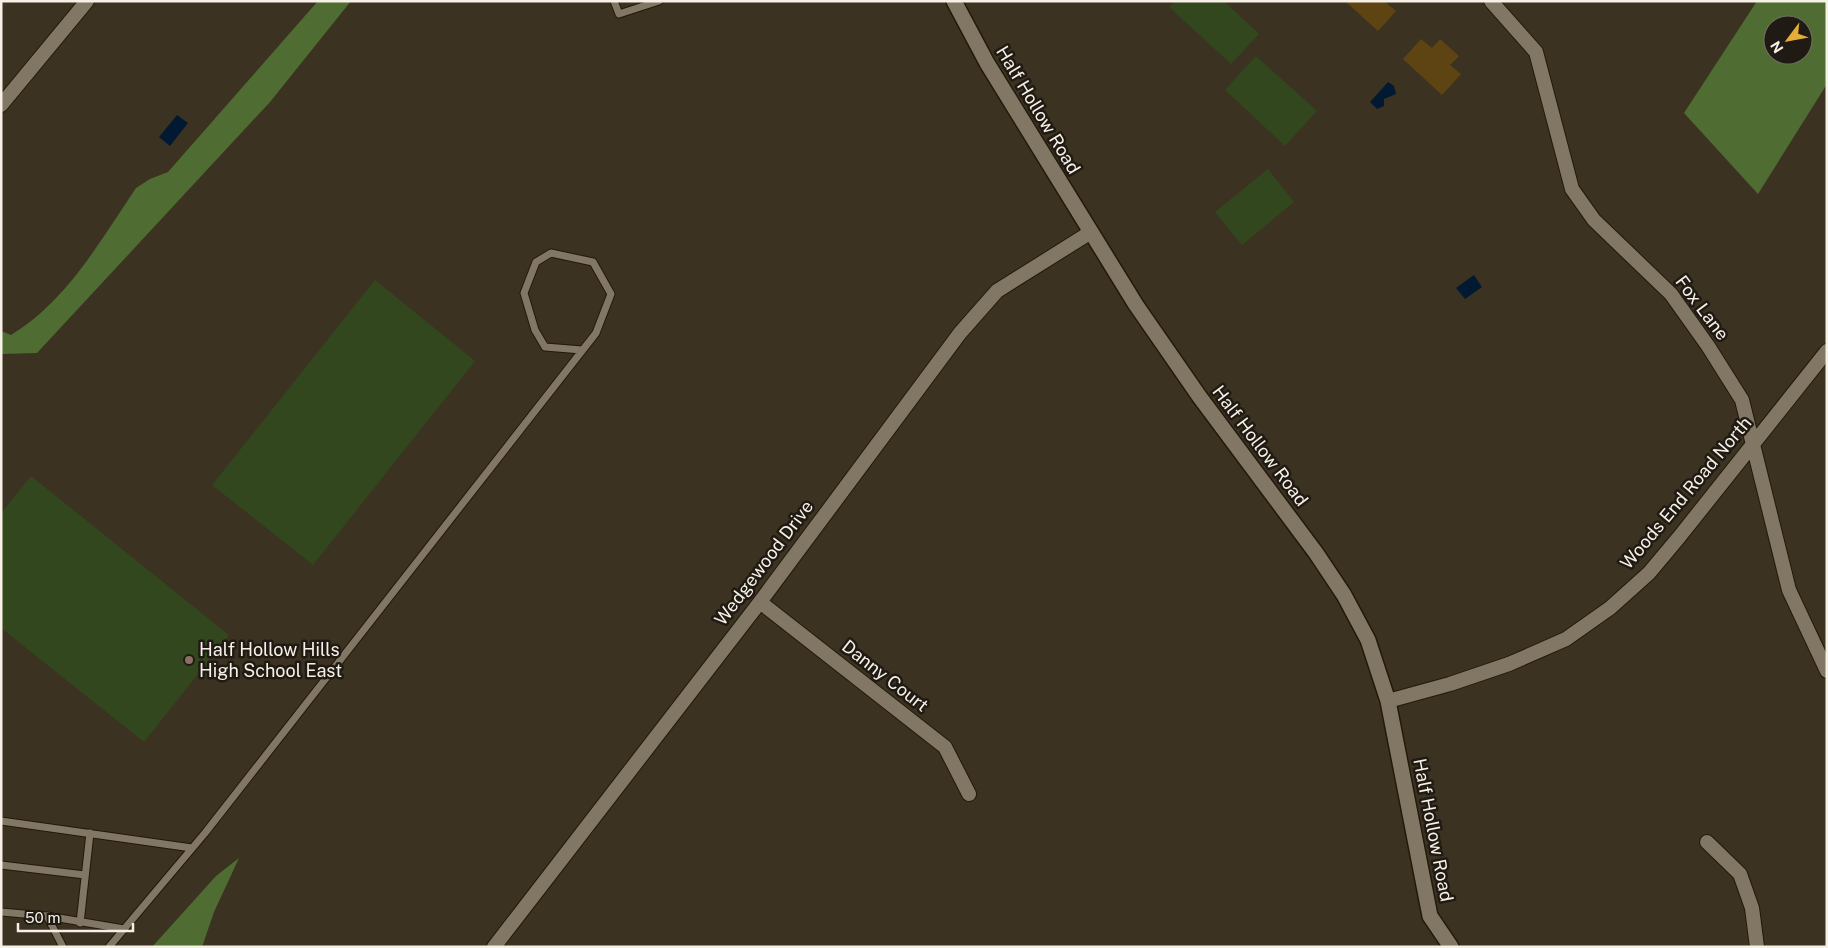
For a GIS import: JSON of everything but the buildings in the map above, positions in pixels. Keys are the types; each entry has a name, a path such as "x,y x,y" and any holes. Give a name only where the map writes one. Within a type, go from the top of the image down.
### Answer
{"street":[{"path":"1,105 87,1"},
{"name":"Half Hollow Road","path":"954,1 987,64 1136,305 1199,396 1316,553 1344,595 1368,640 1388,701 1430,916 1451,947"},
{"name":"Fox Lane","path":"1491,1 1536,52 1572,188 1594,220 1672,294 1742,400 1789,590 1827,671"},
{"name":"Wedgewood Drive","path":"494,947 760,602 960,333 997,291 1091,232"},
{"name":"Woods End Road North","path":"1388,701 1450,684 1509,664 1566,639 1595,618 1649,572 1827,351"},
{"name":"Danny Court","path":"760,602 945,747 969,794"},
{"path":"1707,842 1740,874 1752,908 1757,947"}],"lane":[{"path":"614,1 619,14 659,1"},
{"path":"109,947 192,848 596,333 611,294 593,262 551,253 536,262 524,293 535,330 546,347 582,350"},
{"path":"1,821 192,848"},
{"path":"80,922 90,833"},
{"path":"1,865 85,875"},
{"path":"1,912 47,916 124,929"},
{"path":"47,916 63,947"}],"green space":[{"path":"318,1 351,1 270,102 37,353 1,354 1,331 11,335 31,321 66,288 136,188 150,179 168,172"},
{"path":"1175,1 1224,1 1259,34 1231,64 1169,7"},
{"path":"1757,1 1827,1 1827,84 1758,194 1684,113"},
{"path":"1256,56 1317,111 1285,146 1225,90"},
{"path":"1268,169 1294,202 1242,245 1215,212"},
{"path":"375,280 475,361 313,565 212,485"},
{"path":"31,476 229,635 144,742 1,628 1,513"},
{"path":"239,858 214,912 202,947 152,947 216,876"}],"water":[{"path":"1388,82 1394,86 1396,94 1384,99 1384,106 1377,109 1370,102"},
{"path":"177,115 188,123 170,146 159,137"},
{"path":"1474,275 1482,287 1465,299 1456,288"}],"place":[{"name":"Half Hollow Hills High School East","path":"189,660"}]}
